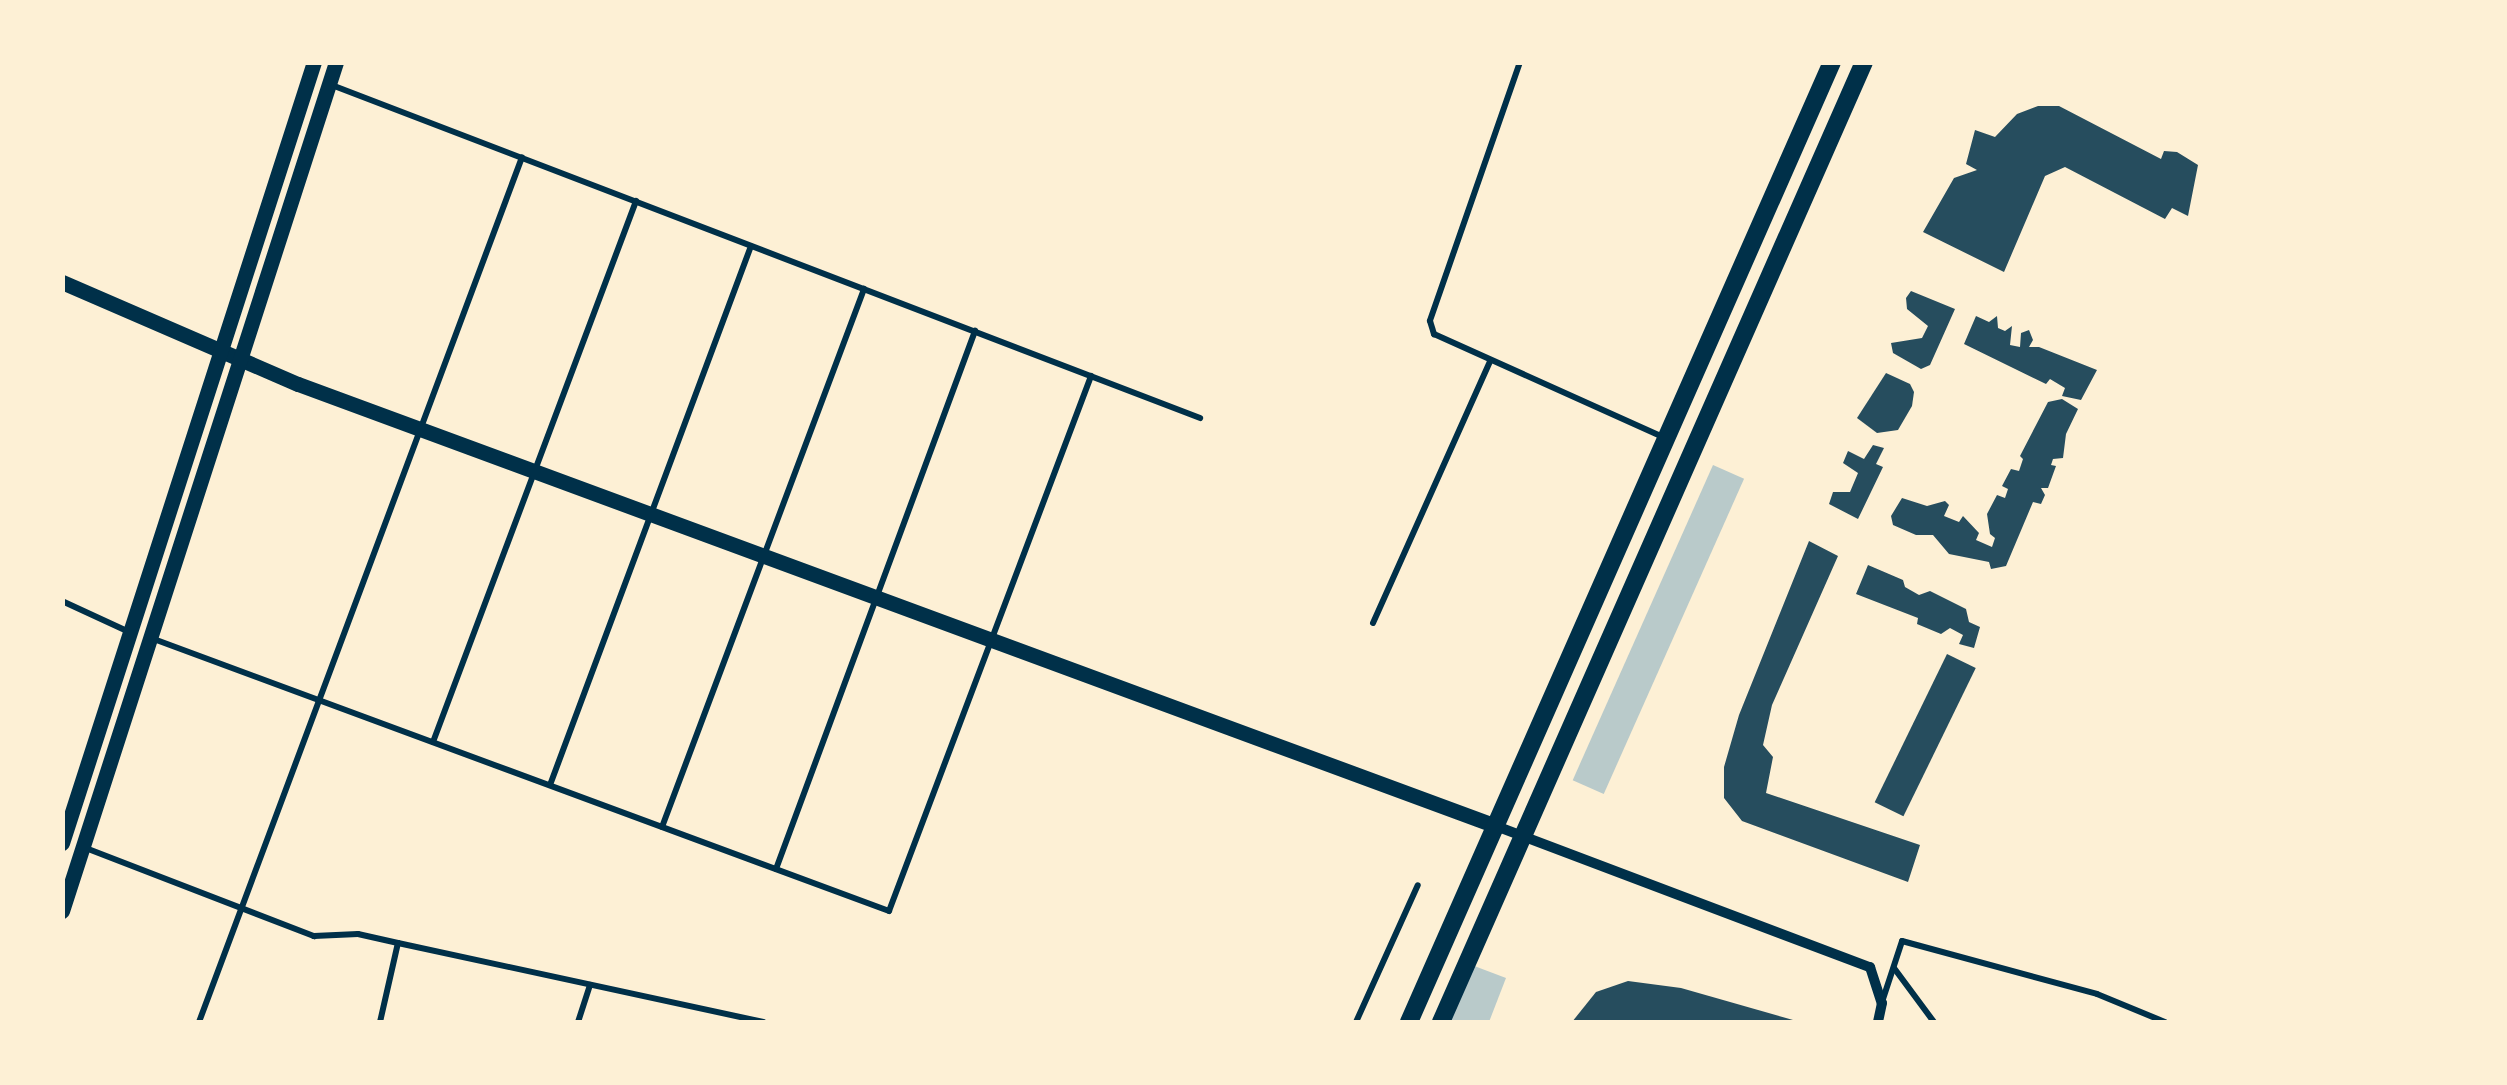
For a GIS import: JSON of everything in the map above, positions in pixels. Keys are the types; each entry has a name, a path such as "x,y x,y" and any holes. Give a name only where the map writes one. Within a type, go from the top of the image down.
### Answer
{"main road":[{"path":"1409,1022 1832,62"},
{"path":"1441,1022 1864,62"}],"street":[{"path":"62,843 314,62"},
{"path":"62,911 336,62"},
{"path":"63,282 240,359 420,430 1870,966 1882,1003 1878,1022"}],"lane":[{"path":"1520,62 1430,321 1442,340 1666,439"},
{"path":"329,84 1200,418"},
{"path":"199,1022 522,158"},
{"path":"433,742 636,201"},
{"path":"550,786 751,246"},
{"path":"662,827 864,289"},
{"path":"776,869 975,332"},
{"path":"1373,623 1490,361"},
{"path":"150,638 889,911 1091,376"},
{"path":"62,601 130,632"},
{"path":"83,847 314,936 358,934 764,1022"},
{"path":"1356,1022 1418,885"},
{"path":"1882,1003 1902,941 2097,994 2166,1022"},
{"path":"380,1022 398,944"},
{"path":"1894,966 1934,1022"},
{"path":"578,1022 590,985"}],"shaded area":[{"path":"1713,465 1744,479 1604,794 1573,780"},
{"path":"1469,964 1506,978 1489,1022 1447,1022"}],"building":[{"path":"2038,106 2059,106 2161,159 2164,151 2177,152 2198,165 2188,216 2172,208 2165,219 2065,167 2045,176 2004,272 1923,232 1954,178 1977,170 1966,164 1975,130 1995,137 2017,114"},
{"path":"1911,291 1955,309 1930,365 1921,369 1893,353 1891,343 1922,338 1928,326 1907,309 1906,298"},
{"path":"1976,316 1989,322 1997,316 1998,328 2005,331 2012,326 2010,345 2020,347 2021,333 2029,330 2033,340 2029,347 2039,347 2097,370 2081,400 2062,396 2065,388 2050,379 2046,384 1964,344"},
{"path":"1886,373 1910,384 1914,392 1912,406 1898,430 1877,433 1857,418"},
{"path":"2062,399 2078,409 2066,434 2063,458 2053,459 2051,465 2056,466 2048,488 2041,488 2045,495 2041,504 2033,502 2006,566 1991,569 1989,562 1949,554 1933,535 1916,535 1893,525 1891,516 1902,498 1927,506 1945,501 1949,505 1944,516 1959,522 1963,516 1979,533 1976,540 1992,547 1995,538 1990,534 1987,514 1997,495 2005,498 2008,489 2002,486 2011,469 2019,471 2023,459 2020,456 2048,402"},
{"path":"1873,445 1884,448 1876,464 1883,467 1858,519 1829,504 1833,492 1850,492 1858,473 1843,463 1848,451 1864,459"},
{"path":"1809,541 1838,556 1772,705 1763,745 1773,757 1766,793 1920,845 1908,882 1742,821 1724,798 1724,767 1739,715"},
{"path":"1868,565 1903,580 1905,587 1919,595 1930,591 1966,609 1969,622 1980,627 1974,648 1959,644 1963,635 1950,628 1941,634 1917,624 1918,618 1856,594"},
{"path":"1947,654 1976,668 1903,816 1875,802"},
{"path":"1628,981 1681,988 1800,1022 1572,1022 1596,992"}]}
